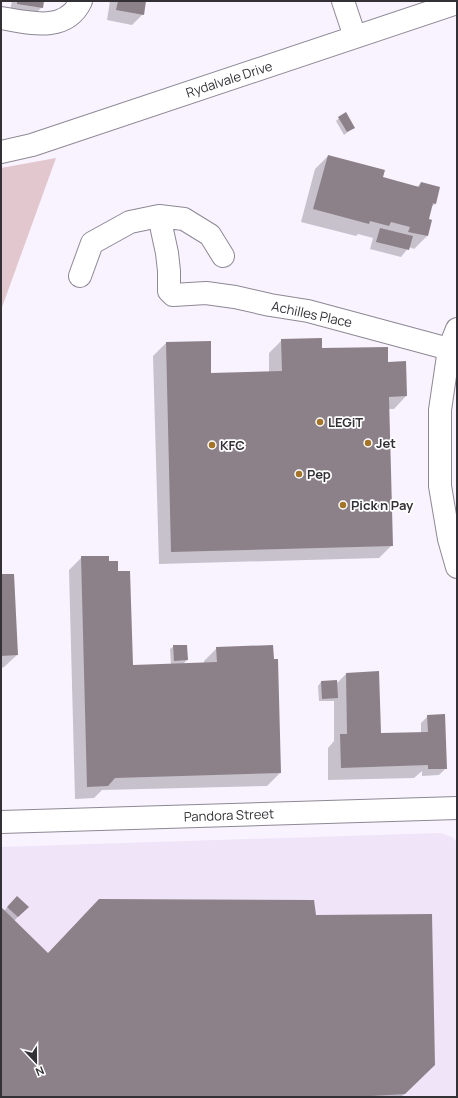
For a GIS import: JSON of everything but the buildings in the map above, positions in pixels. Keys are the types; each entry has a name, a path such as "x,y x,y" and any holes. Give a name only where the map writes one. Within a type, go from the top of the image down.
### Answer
{"street":[{"path":"1,18 48,24 64,21 74,14 81,1"},
{"path":"343,1 356,37"},
{"name":"Rydalvale Drive","path":"1,152 32,145 457,3"},
{"path":"80,276 92,243 130,222 159,216 184,218 210,235 223,256"},
{"name":"Achilles Place","path":"159,216 167,253 169,291 173,295 206,293 308,311 449,349"},
{"path":"457,329 449,349 440,410 440,486 449,539 457,567"},
{"name":"Pandora Street","path":"1,822 457,808"}],"shaded area":[{"path":"56,158 1,310 1,168"},
{"path":"440,833 452,837 457,842 457,1097 1,1097 1,847"}],"place":[{"name":"LEGiT","path":"320,422"},
{"name":"Jet","path":"368,443"},
{"name":"KFC","path":"212,445"},
{"name":"Pep","path":"299,474"},
{"name":"Pick n Pay","path":"343,505"}]}
